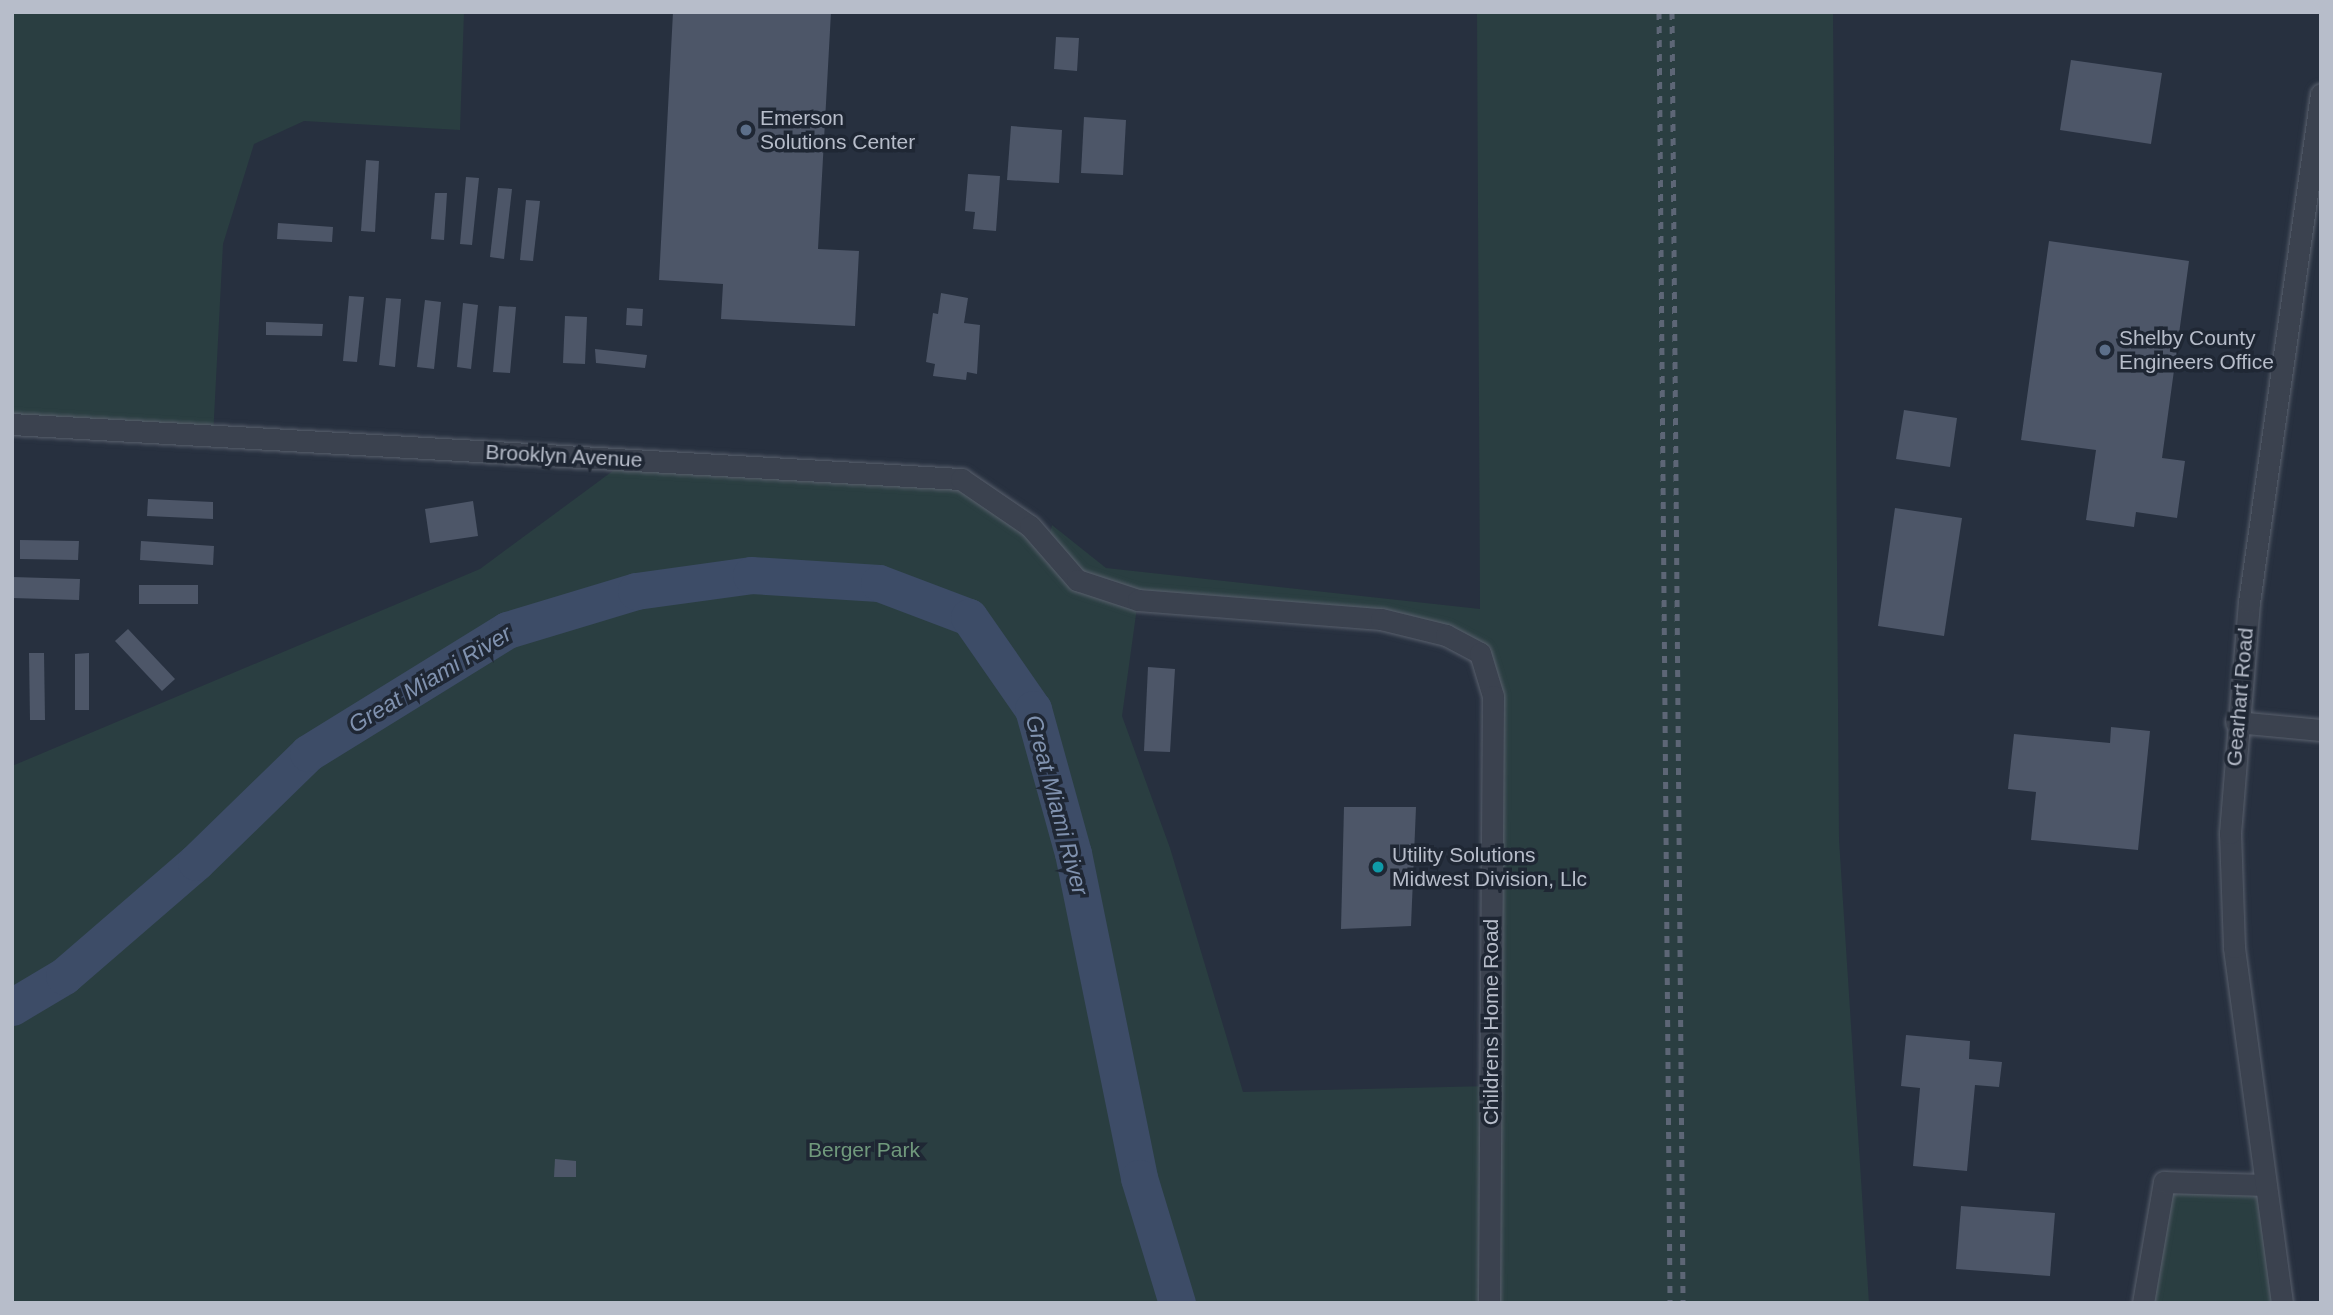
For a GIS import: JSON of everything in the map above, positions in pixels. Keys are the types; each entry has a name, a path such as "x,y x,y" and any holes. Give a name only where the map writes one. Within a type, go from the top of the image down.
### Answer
{"street":[{"name":"Gearhart Road","path":"2282,1303 2234,947 2230,832 2236,722 2321,94"},
{"name":"Brooklyn Avenue","path":"12,424 961,479 1030,526 1077,580"},
{"name":"Childrens Home Road","path":"1077,580 1138,600 1381,619 1446,635 1480,653 1493,696 1489,1303"},
{"path":"2236,722 2321,730"},
{"path":"2143,1303 2164,1182 2264,1185"}],"green space":[{"path":"12,12 464,12 460,130 304,121 254,144 223,244 213,437 12,424"},
{"name":"Berger Park","path":"1477,12 1833,12 1839,840 1869,1303 12,1303 12,766 480,569 629,459 961,479 1047,546 1052,525 1106,568 1480,609","holes":["1138,600 1446,635 1480,653 1493,696 1490,1086 1243,1092 1170,848 1122,716"]},
{"path":"2264,1185 2282,1303 2152,1303 2166,1205 2175,1186"}],"building":[{"name":"Emerson Solutions Center","path":"673,12 831,12 818,249 859,251 855,326 721,319 723,284 659,280"},
{"path":"1056,37 1079,38 1077,71 1054,69"},
{"path":"2071,60 2162,73 2151,144 2060,130"},
{"path":"1084,117 1126,120 1123,175 1081,173"},
{"path":"1011,126 1062,130 1059,183 1007,180"},
{"path":"366,160 379,161 375,232 361,231"},
{"path":"968,174 1000,176 996,231 973,229 975,212 965,211"},
{"path":"466,177 479,178 472,245 460,244"},
{"path":"498,188 512,189 504,259 490,257"},
{"path":"435,193 447,193 444,240 431,239"},
{"path":"526,200 540,201 533,261 520,260"},
{"path":"278,223 333,227 332,242 277,239"},
{"name":"Shelby County Engineers Office","path":"2049,241 2189,261 2162,458 2185,461 2177,518 2136,512 2134,527 2086,520 2096,450 2021,440"},
{"path":"941,293 968,298 964,323 980,325 977,374 967,372 966,380 933,376 935,364 926,362 933,313 938,314"},
{"path":"349,296 364,297 357,362 343,361"},
{"path":"386,298 401,299 395,367 379,365"},
{"path":"425,300 441,302 434,369 417,367"},
{"path":"463,303 478,305 471,369 457,367"},
{"path":"499,306 516,307 510,373 493,372"},
{"path":"627,308 643,309 642,326 626,325"},
{"path":"565,316 587,317 585,364 563,363"},
{"path":"266,322 323,324 322,336 266,335"},
{"path":"595,349 647,355 645,368 596,363"},
{"path":"1904,410 1957,418 1950,467 1896,459"},
{"path":"148,499 213,502 213,519 147,516"},
{"path":"473,501 478,536 430,543 425,509"},
{"path":"1895,508 1962,518 1944,636 1878,626"},
{"path":"20,540 79,541 78,560 20,559"},
{"path":"141,541 214,546 213,565 140,560"},
{"path":"12,577 80,579 79,600 12,598"},
{"path":"139,585 198,585 198,604 139,604"},
{"path":"128,629 175,679 162,691 115,641"},
{"path":"29,653 44,653 45,720 30,720"},
{"path":"89,653 89,710 75,710 75,654"},
{"path":"1148,667 1175,669 1170,752 1144,751"},
{"path":"2111,727 2150,731 2138,850 2031,840 2036,792 2008,789 2014,734 2110,743"},
{"name":"Utility Solutions Midwest Division, Llc","path":"1344,807 1416,807 1411,926 1341,929"},
{"path":"1906,1035 1970,1041 1969,1059 2002,1062 1999,1087 1975,1085 1967,1171 1913,1166 1920,1088 1901,1086"},
{"path":"555,1159 576,1161 576,1177 554,1177"},
{"path":"1961,1206 2055,1213 2050,1276 1956,1269"}],"waterway":[{"name":"Great Miami River","path":"12,1007 64,976 196,862 308,753 507,630 636,591 751,575 879,583 969,617 1033,709 1073,853 1139,1178 1177,1303"}],"railway":[{"path":"1659,12 1670,1303"},
{"path":"1672,12 1683,1303"}],"place":[{"name":"Emerson Solutions Center","path":"746,130"},
{"name":"Shelby County Engineers Office","path":"2105,350"},
{"name":"Utility Solutions Midwest Division, Llc","path":"1378,867"}]}
